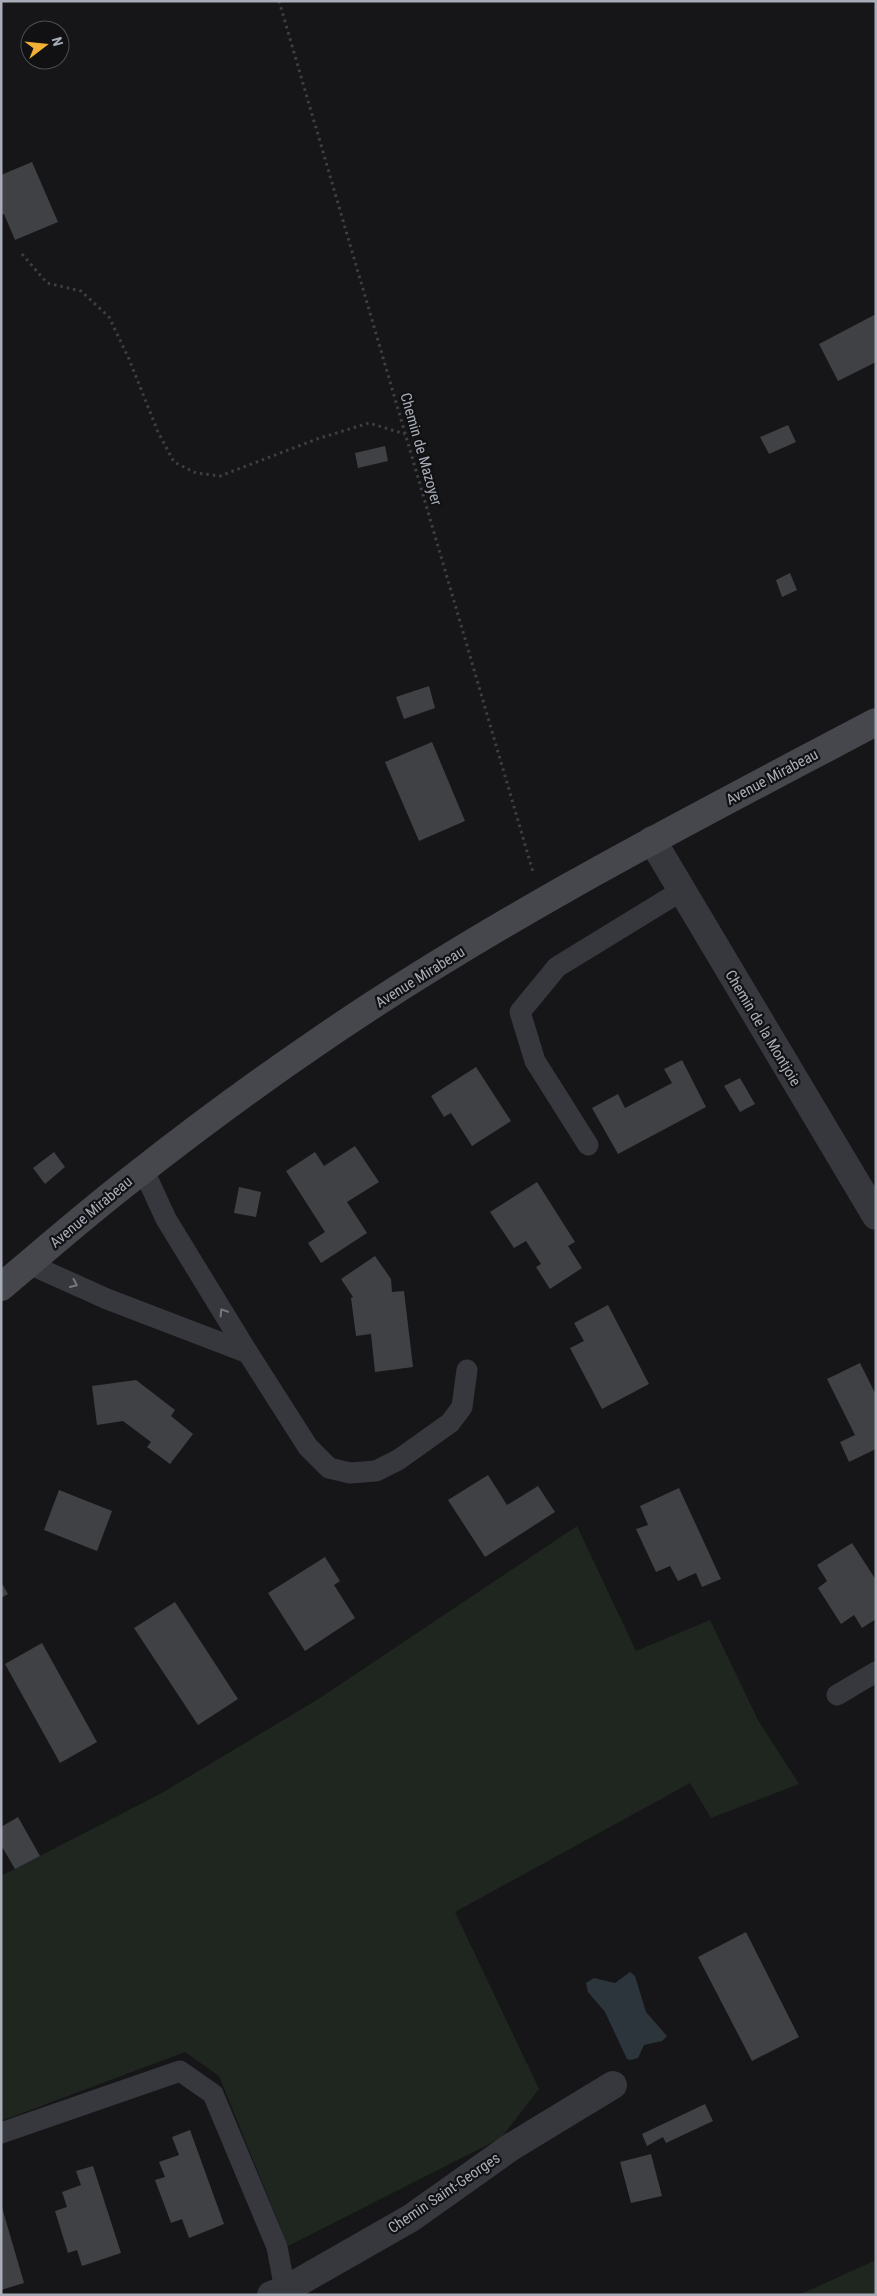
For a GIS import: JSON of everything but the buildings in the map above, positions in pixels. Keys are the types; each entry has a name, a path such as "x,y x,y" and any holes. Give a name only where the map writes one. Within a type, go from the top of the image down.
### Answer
{"main road":[{"name":"Avenue Mirabeau","path":"1,1287 144,1169 219,1112 383,999 652,840 876,722"}],"street":[{"name":"Chemin de la Montjoie","path":"652,840 876,1216"},
{"name":"Chemin Saint-Georges","path":"278,2293 411,2218 511,2147 613,2085"}],"lane":[{"path":"588,1144 535,1061 520,1012 557,967 681,891"},
{"path":"144,1169 166,1219 248,1354 308,1447 329,1468 350,1472 376,1471 398,1460 450,1423 462,1407 467,1370"},
{"path":"29,1264 107,1299 248,1354"},
{"path":"837,1695 876,1672"},
{"path":"1,2133 180,2071 213,2094 278,2246 278,2293"}],"path":[{"name":"Chemin de Mazoyer","path":"278,1 541,904"},
{"path":"22,254 47,283 82,291 109,317 129,359 158,432 174,462 196,472 220,476 317,439 370,423 405,434"}],"shaded area":[{"path":"577,1526 636,1651 710,1620 758,1720 799,1784 711,1818 690,1783 455,1912 539,2089 501,2138 288,2246 219,2076 185,2052 1,2121 1,1876 160,1794 320,1698"},
{"path":"630,1972 635,1976 646,2012 667,2036 662,2041 644,2045 638,2058 631,2060 627,2059 605,2012 588,1992 586,1983 594,1978 615,1983"},
{"path":"876,2260 876,2295 799,2295"}]}
